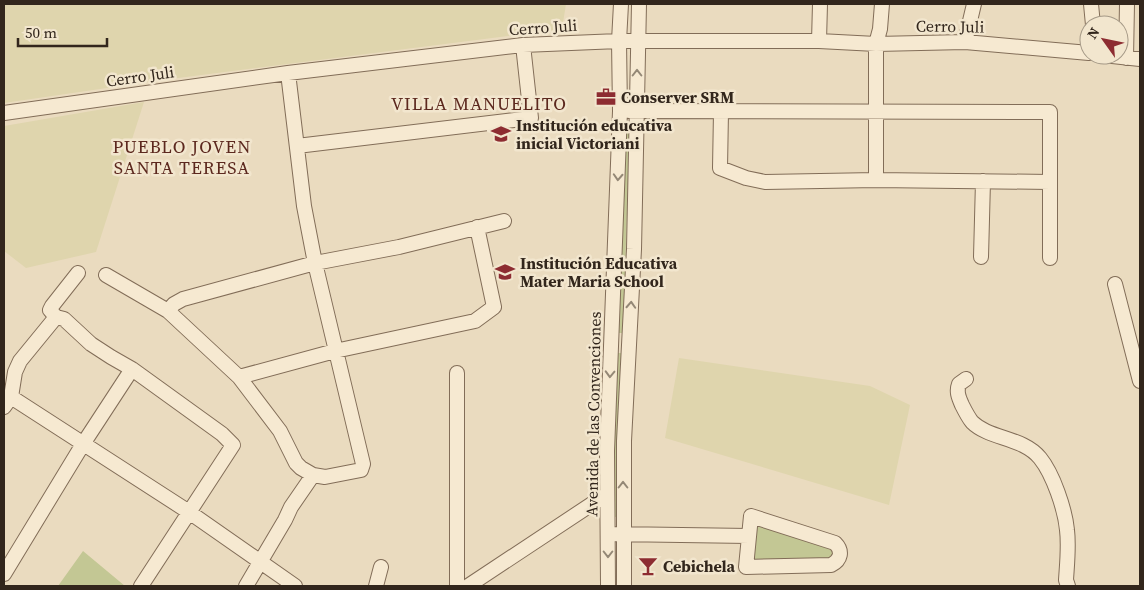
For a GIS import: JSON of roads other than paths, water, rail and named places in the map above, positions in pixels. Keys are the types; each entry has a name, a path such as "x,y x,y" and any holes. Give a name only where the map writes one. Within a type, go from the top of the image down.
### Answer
{"street":[{"name":"Avenida de las Convenciones","path":"608,586 606,494 620,111 619,41 621,4"},
{"name":"Avenida de las Convenciones","path":"624,586 624,441 634,249 639,4"},
{"path":"819,40 820,4"},
{"path":"876,180 876,44 880,29 882,4"},
{"path":"965,42 974,4"},
{"name":"Cerro Juli","path":"4,113 288,73 523,45 619,41 819,40 876,44 965,42 1079,52"},
{"path":"298,146 531,118 523,45"},
{"path":"106,275 168,311 239,377 280,431 296,464 313,476 325,478 361,470 363,464 335,351 304,206 288,73"},
{"path":"620,111 1050,112 1050,258"},
{"path":"721,112 720,168 746,178 764,182 876,180 1050,182"},
{"path":"981,256 983,181"},
{"path":"168,311 174,304 183,299 315,263 398,247 504,221"},
{"path":"239,377 335,351 475,321 494,307 477,227"},
{"path":"78,273 52,306 50,310 56,317 61,317 91,344 110,358 132,369 222,434 233,445 141,586"},
{"path":"1115,284 1140,381"},
{"path":"56,317 20,361 7,402 83,444 189,512 260,563 296,586"},
{"path":"612,342 629,342"},
{"path":"4,574 83,444 132,369"},
{"path":"457,374 457,586"},
{"path":"966,379 958,384 958,396 973,423 1030,450 1039,457 1054,484 1065,517 1067,531 1066,580 1068,586"},
{"path":"246,586 291,507 313,476"},
{"path":"468,586 606,494"},
{"path":"751,516 835,543 841,553 836,563 831,565 746,567 749,536 751,516"},
{"path":"608,534 749,536"},
{"path":"376,586 381,567"}],"place":[{"name":"Conserver SRM","path":"606,97"},
{"name":"Institución educativa inicial Victoriani","path":"501,134"},
{"name":"Institución Educativa Mater Maria School","path":"505,272"},
{"name":"Cebichela","path":"648,566"}],"district":[{"name":"VILLA MANUELITO","path":"479,103"},
{"name":"PUEBLO JOVEN SANTA TERESA","path":"182,156"}]}
